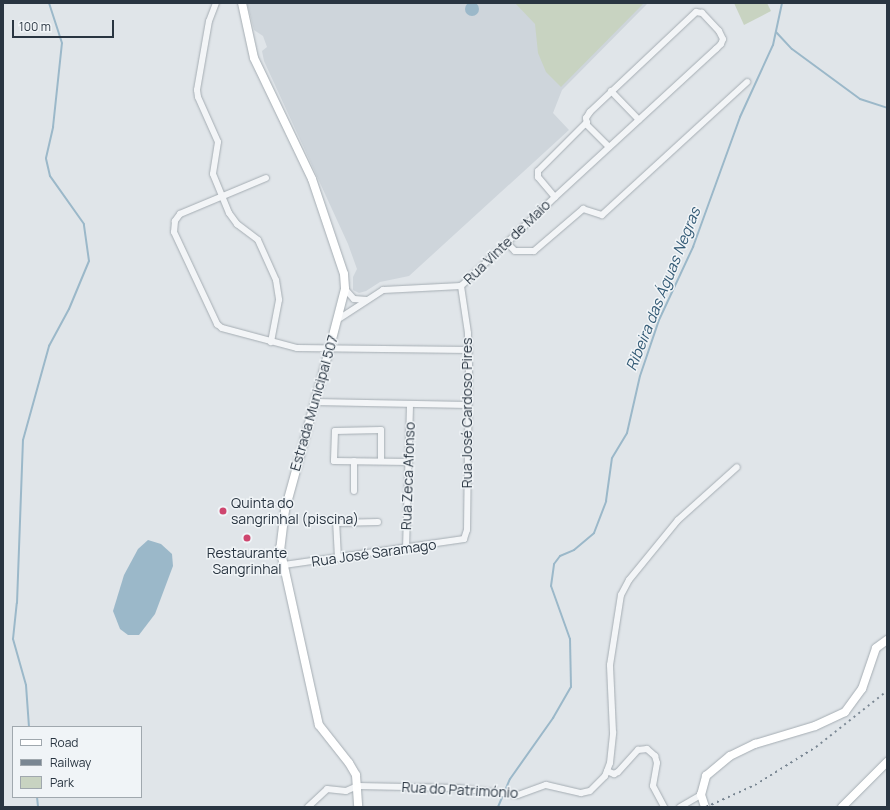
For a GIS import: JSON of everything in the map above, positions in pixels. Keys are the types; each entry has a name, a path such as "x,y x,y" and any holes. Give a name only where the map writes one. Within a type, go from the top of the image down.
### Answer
{"street":[{"path":"216,3 209,21 197,90 218,142 213,174 222,197 233,220 258,240 276,280 279,300 271,342"},
{"name":"Estrada Municipal 507","path":"242,3 254,58 312,179 338,251 344,274 344,289 330,349 285,510 280,548 319,726 349,762 356,775 358,807"},
{"name":"Rua Vinte de Maio","path":"337,320 383,290 461,286 721,44 723,39 719,31 702,13 696,12 611,91"},
{"path":"507,243 515,250 534,251 583,210 602,215 746,82"},
{"path":"555,197 538,177 538,171 587,122 590,112 611,91 639,120"},
{"path":"587,122 609,148"},
{"path":"266,178 180,214 175,221 174,232 217,324 222,328 297,348 469,350"},
{"name":"Rua José Cardoso Pires","path":"461,286 469,350 467,530 464,539"},
{"path":"344,289 354,299 367,300"},
{"path":"315,402 468,405"},
{"name":"Rua Zeca Afonso","path":"406,549 410,404"},
{"path":"381,461 381,430 335,431 334,461 409,462"},
{"path":"354,461 354,491"},
{"name":"Rua do Património","path":"308,807 327,789 346,791 357,786 458,788 518,795 546,785 581,793 594,788 607,771 613,732 610,665 621,595 629,580 678,520 737,467"},
{"path":"338,558 336,523 378,522"},
{"name":"Rua José Saramago","path":"284,565 406,549 464,539"},
{"path":"705,807 701,796 706,776 730,756 755,744 815,726 845,712 862,689 876,648 887,640"},
{"path":"607,771 614,774 618,772 638,750 647,749 655,756 657,763 653,786 664,807"},
{"path":"842,807 887,762"},
{"path":"680,807 701,796"}],"shaded area":[{"path":"247,3 648,3 562,90 553,113 569,130 409,276 380,282 366,291 359,293 353,290 353,277 357,269 348,244 264,61 262,51 267,47 263,36 254,30"}],"green space":[{"path":"515,3 644,3 561,87 546,72 538,53 535,24"},
{"path":"734,3 767,3 771,11 744,25"}],"water":[{"path":"469,2 475,2 479,6 479,12 475,16 469,16 465,12 465,6"},
{"path":"148,540 161,544 172,554 173,566 155,614 139,635 128,635 120,629 113,611 124,575 138,549"}],"waterway":[{"path":"29,726 26,685 13,639 17,603 23,440 49,346 69,309 89,261 84,224 50,176 46,158 53,127 62,43 49,3"},
{"name":"Ribeira das Águas Negras","path":"498,807 510,779 553,718 571,687 570,639 551,586 554,564 560,556 574,550 594,533 606,501 612,458 627,433 640,376 659,320 693,247 740,117 773,45 782,3"},
{"path":"776,32 792,49 860,99 887,108"},
{"path":"37,798 38,807"}],"railway":[{"path":"706,807 755,785 816,747 887,691"}],"place":[{"name":"Quinta do sangrinhal (piscina)","path":"223,511"},
{"name":"Restaurante Sangrinhal","path":"247,538"}]}
